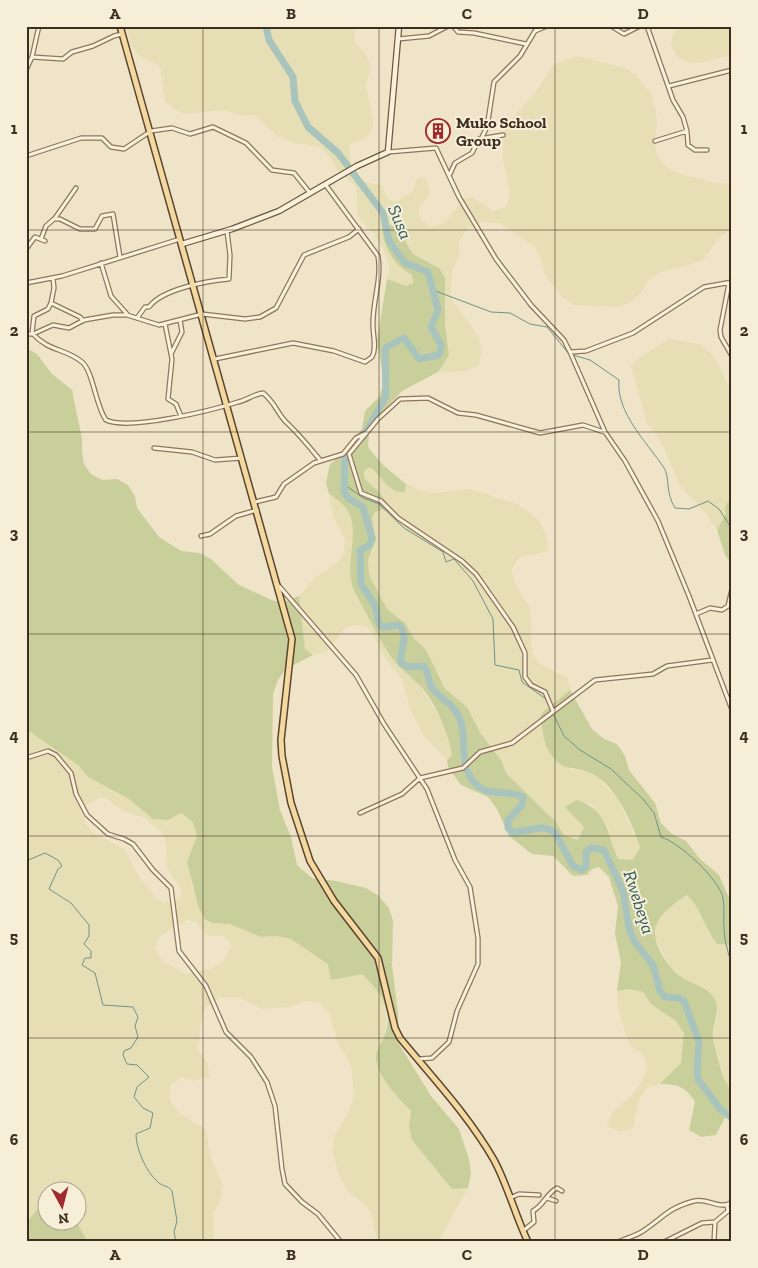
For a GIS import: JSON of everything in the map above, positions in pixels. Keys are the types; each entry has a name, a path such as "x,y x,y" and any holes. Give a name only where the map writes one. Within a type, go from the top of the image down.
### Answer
{"main road":[{"path":"120,26 182,241 292,639 281,740 290,803 310,861 334,901 378,958 395,1028 489,1152 499,1170 528,1242"},
{"path":"182,241 227,230 284,208 324,184 388,152 399,26"}],"street":[{"path":"26,70 32,57 39,26"},
{"path":"398,40 429,36 448,26"},
{"path":"453,26 458,32 474,33 526,44"},
{"path":"450,174 455,163 472,153 477,141 482,137 487,127 494,82 520,56 537,29 547,26"},
{"path":"611,26 624,34 640,26"},
{"path":"647,26 687,131 687,140 690,147 698,150 707,150"},
{"path":"32,57 64,59 72,52 122,34"},
{"path":"669,86 732,70"},
{"path":"26,156 82,138 102,138 111,148 124,149 151,131 172,128 190,134 213,127 246,143 272,170 294,173 310,193"},
{"path":"655,141 687,131"},
{"path":"482,137 502,136"},
{"path":"388,152 434,147 450,174 459,196 496,259 531,305 556,332 571,354 605,432 625,461 658,521 732,710"},
{"path":"215,359 293,343 326,349 369,361 374,353 373,314 381,269 378,256 324,184"},
{"path":"26,249 35,237 43,240 46,226 55,219 76,188"},
{"path":"55,219 80,228 94,229 102,216 113,214 120,257"},
{"path":"26,334 33,334 53,325 69,328 83,321 127,315 156,324 165,324 202,314 245,319 266,314 276,308 290,278 304,255 349,237 359,229"},
{"path":"137,318 145,307 149,307 154,300 169,291 209,281 229,279 230,255 227,230"},
{"path":"26,284 182,241"},
{"path":"101,263 111,296 127,315"},
{"path":"33,334 33,319 48,310 51,303 54,288 53,278"},
{"path":"571,354 586,351 628,335 704,287 730,282 720,330 721,337 732,356"},
{"path":"51,303 80,317 83,321"},
{"path":"171,354 182,332 180,320"},
{"path":"165,324 171,354 172,379 168,399 176,404 181,416"},
{"path":"33,334 50,348 66,353 83,363 106,420 140,422 181,416 227,405 263,393 274,402 286,423 294,427 302,441 321,461"},
{"path":"553,711 545,692 531,685 525,677 525,653 512,627 481,580 462,561 398,518 381,501 361,493 349,454 397,400 428,398 458,413 476,415 540,432 583,425 605,432"},
{"path":"255,502 276,497 284,484 321,461 343,454 356,438 367,433"},
{"path":"154,448 192,452 215,460 242,458"},
{"path":"202,536 210,534 236,516 257,510"},
{"path":"278,586 356,675 427,789 455,860 470,888 480,958 475,976 453,1022 449,1042 432,1058 418,1058"},
{"path":"696,614 710,608 722,610 728,606 732,589"},
{"path":"360,813 402,794 420,778 463,768 480,752 512,743 595,680 653,674 667,666 712,660"},
{"path":"26,758 48,752 56,755 71,773 76,794 87,815 108,834 124,839 132,844 153,870 171,888 179,951 206,986 226,1032 251,1057 270,1089 278,1120 285,1184 290,1191 318,1214 341,1242"},
{"path":"523,1231 534,1222 533,1211 539,1208 549,1193 557,1188 562,1191"},
{"path":"510,1198 519,1194 539,1194"},
{"path":"547,1198 556,1201"},
{"path":"618,1242 643,1231 668,1211 682,1205 698,1200 727,1205 732,1202"},
{"path":"664,1242 702,1223 715,1222 728,1211 727,1205"},
{"path":"714,1242 715,1222"}],"shaded area":[{"path":"126,26 355,26 354,41 366,55 370,67 366,86 373,122 372,129 365,139 349,145 351,165 363,182 382,185 387,197 392,201 398,201 413,191 416,179 422,177 427,181 430,194 419,208 419,214 421,220 431,227 444,223 464,199 472,197 493,211 506,207 510,196 503,159 503,137 507,124 533,96 554,64 577,56 626,68 636,75 652,95 657,119 655,144 657,156 665,166 678,173 716,183 732,184 732,229 719,238 702,261 659,273 648,281 640,294 629,303 616,307 573,305 561,296 544,273 535,247 500,223 482,222 468,227 459,242 459,257 452,270 451,299 478,336 482,350 479,365 465,371 436,373 448,355 445,326 446,292 432,264 413,254 407,241 405,272 412,275 413,283 406,286 387,279 389,267 386,254 374,233 368,229 358,216 356,187 337,169 327,153 318,146 293,143 277,136 255,115 243,116 224,110 186,114 175,110 165,101 160,66 138,55 131,45"},
{"path":"684,26 697,30 714,26 732,26 732,55 699,63 687,62 677,56 671,45 673,33"},
{"path":"669,339 699,344 711,353 719,365 732,395 732,496 726,514 717,530 706,513 680,486 663,446 647,422 631,366 642,356"},
{"path":"370,467 391,489 405,492 406,484 436,493 470,489 514,503 528,511 540,522 546,536 548,551 520,557 512,569 514,583 530,608 532,652 539,664 567,677 570,690 543,712 540,717 544,730 544,742 571,770 585,771 598,778 618,799 640,847 633,860 618,859 612,845 609,829 591,804 577,800 565,807 584,827 578,840 564,835 556,822 506,773 501,760 481,734 467,707 445,689 426,650 413,637 405,623 387,609 369,575 368,561 374,547 374,525 372,518 375,512 382,510 387,503 380,493 364,478 364,471"},
{"path":"329,494 338,499 347,510 353,522 351,575 408,676 420,685 443,723 449,737 452,755 447,760 423,735 410,709 402,679 384,657 371,631 366,626 352,625 345,628 327,652 313,655 305,649 299,596 315,578 337,563 344,552 345,540 334,518"},
{"path":"26,728 78,765 88,777 129,799 141,808 168,820 181,813 193,822 197,836 187,862 193,891 212,923 230,924 261,937 275,936 291,939 328,964 362,974 380,992 385,1006 386,1021 385,1035 377,1048 382,1076 411,1111 409,1126 452,1189 468,1188 446,1227 440,1242 378,1242 370,1210 348,1191 340,1178 332,1150 335,1135 350,1110 354,1096 351,1066 337,1041 329,1013 319,1002 304,1001 291,1007 263,1009 237,997 219,998 205,1007 201,1021 198,1050 207,1063 210,1076 195,1081 182,1077 170,1086 170,1101 179,1113 206,1130 211,1159 223,1185 221,1200 213,1213 214,1242 88,1242 81,1230 88,1230 88,1180 38,1180 38,1208 26,1223","holes":["99,798 106,798 123,811 145,818 161,831 167,844 166,867 179,886 181,894 178,900 164,903 157,899 139,876 124,849 92,832 86,825 81,811 86,805","187,920 194,921 209,936 223,936 229,941 231,948 223,961 211,969 186,974 162,961 155,947 161,935"]},
{"path":"688,895 698,905 708,933 716,944 732,945 732,1093 723,1076 713,1036 718,1011 706,988 691,984 669,965 655,938 656,923 675,902"},
{"path":"630,989 643,992 651,1004 676,1021 684,1033 681,1063 660,1084 647,1088 639,1099 633,1128 620,1132 607,1126 612,1113 634,1093 642,1081 647,1068 643,1054 631,1046 625,1033 618,1006 617,991"}],"green space":[{"path":"383,223 397,227 413,254 439,268 445,278 445,326 449,355 436,373 402,391 388,406 369,434 368,447 382,464 406,484 405,492 399,492 389,487 370,467 364,471 364,478 380,493 387,503 382,510 375,512 372,518 376,540 368,560 369,575 387,609 405,623 413,637 426,650 445,689 467,707 481,734 501,760 506,773 556,822 564,835 578,840 584,827 565,807 577,800 587,804 601,816 618,859 633,860 640,847 627,814 605,783 585,771 566,767 558,763 547,749 540,717 543,712 570,690 592,729 604,739 617,744 625,756 629,770 655,803 661,823 672,834 686,841 700,859 719,875 732,905 732,945 717,944 696,906 687,895 662,915 655,930 657,945 675,972 684,979 707,990 716,1003 717,1013 713,1029 713,1039 732,1100 716,1135 701,1137 689,1130 695,1102 681,1087 660,1084 681,1063 684,1033 676,1021 651,1004 643,992 630,989 617,991 621,962 615,934 618,906 609,877 599,867 592,869 587,875 573,876 553,856 532,854 509,836 497,809 488,797 461,785 448,767 447,760 452,755 444,727 435,707 424,690 389,654 356,594 351,581 350,567 353,528 350,516 343,504 329,494 326,483 330,464 338,458 362,429 365,411 379,397 384,382 377,341 387,279 406,286 413,283 412,275 399,266 386,246"},
{"path":"26,348 37,354 52,374 72,390 82,439 84,464 91,474 102,480 117,479 128,485 135,496 137,508 159,537 181,551 200,553 211,559 239,585 274,601 286,601 299,596 305,649 313,655 286,669 278,680 273,694 272,767 280,810 291,837 297,865 312,878 366,888 379,896 389,908 393,921 392,965 398,1013 399,1044 431,1096 459,1129 469,1159 471,1174 468,1188 452,1189 412,1140 409,1126 411,1111 387,1083 377,1064 376,1056 385,1035 388,1017 379,993 368,980 362,974 331,980 328,964 291,939 275,936 261,937 230,924 212,923 205,919 198,906 187,862 197,836 193,822 181,813 168,820 153,819 129,799 88,777 78,765 26,729"},
{"path":"732,496 732,563 726,557 717,530 726,514 725,507"},
{"path":"38,1208 38,1230 81,1230 88,1242 26,1242 26,1223"}],"waterway":[{"name":"Rwebeya","path":"266,26 269,40 293,77 295,101 308,127 338,153 383,213 389,241 405,263 428,272 438,310 431,327 441,345 439,355 419,359 404,338 385,348 386,396 363,437 352,444 345,454 344,491 348,498 363,507 372,538 369,546 360,550 361,584 375,605 379,624 382,627 399,625 402,630 404,639 401,663 408,667 424,666 433,689 458,715 463,730 464,757 472,781 489,792 512,793 523,797 522,805 508,820 508,828 512,832 539,828 550,830 555,833 573,866 582,870 586,867 586,852 591,848 604,850 623,891 629,928 634,941 653,965 660,991 665,997 679,998 684,1001 699,1042 698,1079 720,1109 732,1118"},
{"path":"433,290 491,312 510,313 530,324 547,327 569,354"},
{"path":"573,355 590,360 619,380 622,404 634,427 664,468 670,496 675,508 689,509 708,501 719,509 732,529"},
{"path":"345,485 363,498 379,504 404,528 443,552 446,562 454,559 473,581 493,619 495,665 519,670 522,682 546,699 564,736 580,750 611,769 643,799 654,813 661,837 678,846 707,872 720,890 723,898 724,936 729,956 732,958"},
{"path":"26,861 45,853 58,860 62,866 58,869 49,889 71,903 89,925 89,936 84,944 91,951 91,958 85,958 82,965 95,973 103,1005 133,1007 138,1017 135,1026 138,1037 131,1048 124,1051 123,1055 127,1064 137,1065 149,1077 137,1087 134,1097 143,1108 153,1113 150,1128 136,1134 136,1140 142,1160 154,1178 172,1191 177,1221 174,1232 176,1242"}],"place":[{"name":"Muko School Group","path":"438,131"}],"water label":[{"name":"Susa","path":"400,222"}]}
